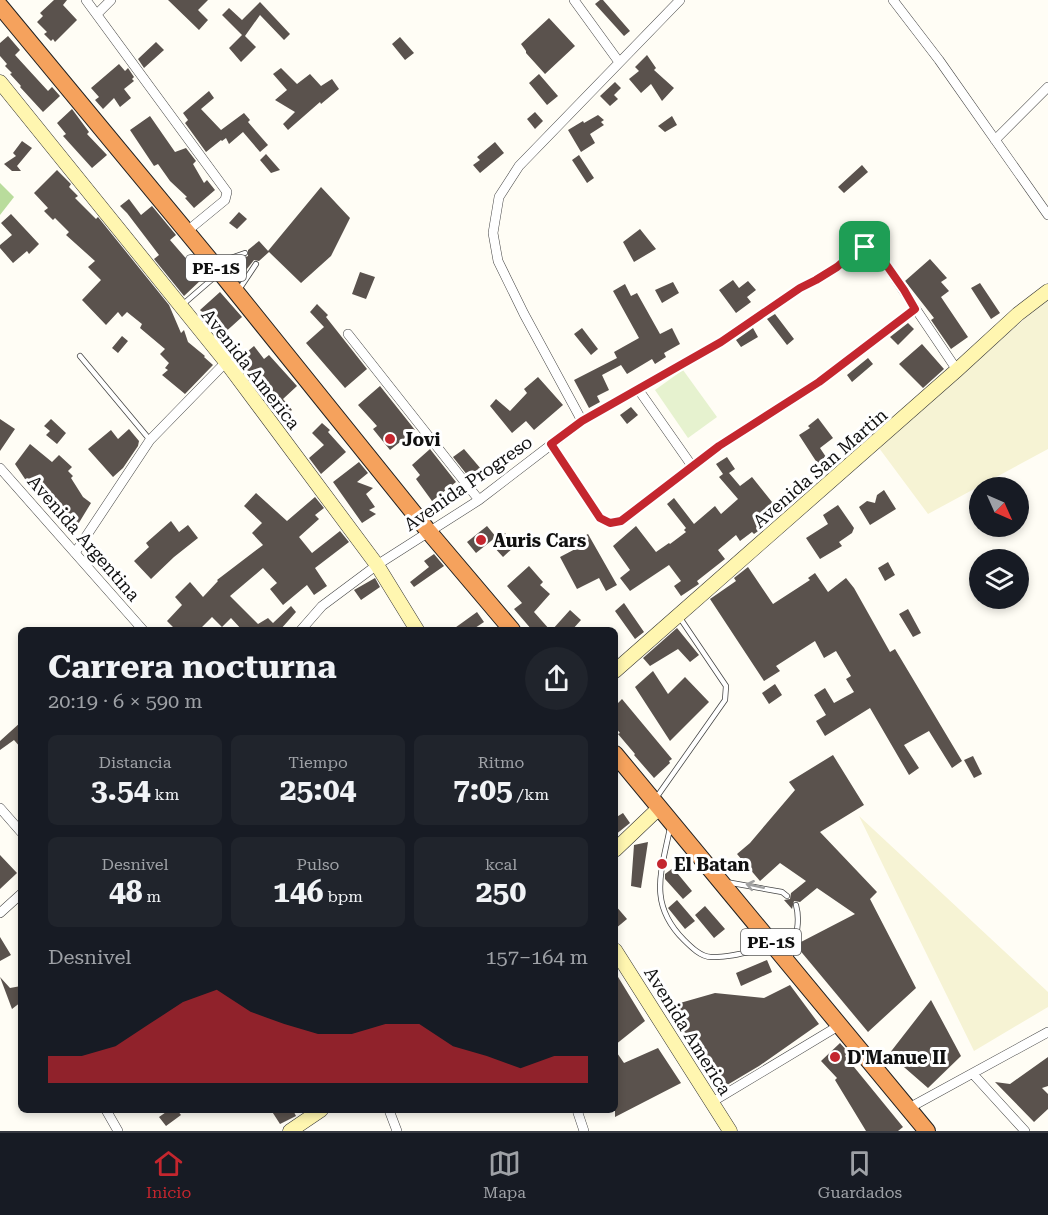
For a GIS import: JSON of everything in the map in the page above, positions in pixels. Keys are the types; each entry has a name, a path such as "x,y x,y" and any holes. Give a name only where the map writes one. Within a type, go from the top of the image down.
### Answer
{"highway":[{"name":"PE-1S","path":"0,6 217,268 429,532 509,627"},
{"name":"PE-1S","path":"618,758 927,1131"}],"street":[{"path":"86,0 225,189 227,195 225,200 186,232"},
{"path":"97,14 111,0"},
{"path":"574,0 619,62"},
{"path":"582,421 498,261 493,233 499,197 519,166 680,0"},
{"path":"894,0 1048,215"},
{"name":"Avenida America","path":"0,82 226,362 377,565 415,627"},
{"path":"995,140 1048,87"},
{"name":"Avenida Progreso","path":"304,627 322,606 377,565 479,500 582,421 721,342 800,288 816,280 858,249 865,247 876,250 915,309"},
{"name":"Avenida San Martin","path":"618,668 1018,314 1048,291"},
{"path":"551,444 600,518 610,523 621,521 719,446 819,382 915,309 957,370"},
{"path":"348,334 479,500"},
{"path":"75,553 150,440 226,362"},
{"path":"638,389 692,466"},
{"name":"Avenida Argentina","path":"0,468 140,627"},
{"path":"618,847 656,804"},
{"path":"0,808 18,829"},
{"path":"0,913 18,897"},
{"name":"Avenida America","path":"618,955 730,1131"},
{"path":"712,1102 840,1025"},
{"path":"909,1108 1048,1032"},
{"path":"973,1074 1025,1131"},
{"path":"108,1113 118,1131"},
{"path":"290,1131 317,1113"},
{"path":"390,1113 397,1131"},
{"path":"578,1113 584,1131"}],"lane":[{"path":"180,307 217,268 245,253"},
{"path":"237,293 255,264"},
{"path":"80,356 150,440"},
{"path":"656,804 725,700 727,693 726,686 679,616"},
{"path":"671,822 659,885 662,908 674,929 694,949 708,957 775,946"},
{"path":"721,882 776,891 788,896"},
{"path":"789,963 797,931 796,905"}],"shaded area":[{"path":"1048,298 1048,449 996,477 969,477 969,492 928,514 879,448"},
{"path":"859,816 1048,992 1048,1007 974,1051"}],"green space":[{"path":"0,183 14,197 0,215"},
{"path":"683,370 717,417 688,438 655,390"}],"building":[{"path":"54,0 67,0 63,5 77,20 55,42 44,34 47,32 37,22 43,16 40,13"},
{"path":"168,0 208,0 198,10 208,20 199,30"},
{"path":"603,0 630,31 624,36 595,4"},
{"path":"260,2 290,34 284,40 260,15 245,36 256,47 241,62 229,48 242,35 222,15 229,8 242,20"},
{"path":"549,18 575,46 545,74 521,44"},
{"path":"8,36 20,50 15,55 48,91 52,87 60,96 43,112 10,74 12,73 0,56 0,43"},
{"path":"400,37 414,53 405,60 392,44"},
{"path":"156,42 164,50 144,68 138,59"},
{"path":"647,55 656,68 654,70 674,88 662,101 651,84 641,93 629,79 639,71 635,67"},
{"path":"119,64 125,71 128,68 134,77 132,79 134,81 124,89 131,98 120,107 114,98 103,109 95,100 99,97 91,88"},
{"path":"281,68 297,84 310,74 321,86 332,79 339,89 288,130 283,124 295,112 275,100 287,90 273,74"},
{"path":"539,74 558,96 547,105 529,83"},
{"path":"615,82 621,88 614,95 618,99 610,106 600,96"},
{"path":"209,91 214,98 201,109 221,130 244,113 250,120 248,122 268,145 260,152 243,132 229,144 226,138 206,152 185,123 188,120 183,113"},
{"path":"72,109 89,132 87,134 107,155 92,168 63,136 66,134 57,123"},
{"path":"535,112 543,121 535,129 527,119"},
{"path":"598,115 604,120 601,122 604,125 590,134 595,143 581,152 568,130"},
{"path":"150,116 175,152 186,148 196,161 193,164 204,183 207,180 215,190 194,208 158,164 154,166 130,130"},
{"path":"672,116 677,125 665,132 658,126"},
{"path":"22,141 32,148 17,166 21,171 12,171 4,164 16,156 13,153"},
{"path":"495,142 504,153 480,173 473,165 480,160 477,157"},
{"path":"266,154 280,170 271,173 260,160"},
{"path":"579,155 594,178 587,183 572,160"},
{"path":"862,165 868,172 844,193 838,187"},
{"path":"57,170 71,184 69,187 78,196 75,198 96,219 98,217 169,305 181,333 184,330 188,342 213,365 185,394 162,375 168,370 165,368 169,363 160,354 165,349 140,328 142,324 127,312 122,317 118,312 106,325 82,300 101,280 88,267 95,261 66,235 69,232 55,218 53,220 44,211 48,208 34,193"},
{"path":"321,187 350,218 331,256 301,283 268,251"},
{"path":"129,199 141,215 152,206 176,235 170,240 203,278 184,296 154,259 159,255 120,206"},
{"path":"239,212 247,219 237,229 229,223"},
{"path":"11,214 39,244 29,254 27,251 13,263 0,248 0,245 12,235 1,223"},
{"path":"640,229 656,249 634,262 623,242"},
{"path":"259,241 269,252 259,261 254,260 246,270 238,260 248,256 248,250"},
{"path":"930,259 947,278 941,282 949,291 941,297 968,337 951,349 931,320 934,318 905,281"},
{"path":"360,272 375,277 366,299 352,294"},
{"path":"733,280 739,288 748,281 756,290 747,297 751,302 736,313 719,290"},
{"path":"673,282 679,293 662,303 655,290"},
{"path":"980,283 1000,313 991,319 971,288"},
{"path":"625,284 631,296 637,293 660,334 672,328 680,344 664,353 666,357 655,364 652,359 627,374 621,365 602,375 609,390 597,396 600,402 589,408 574,380 617,358 614,352 639,338 613,291"},
{"path":"220,292 242,317 222,335 200,310"},
{"path":"317,304 328,315 326,317 367,369 345,388 306,343 324,327 310,312"},
{"path":"775,314 794,339 787,345 767,319"},
{"path":"908,323 914,329 898,345 890,337"},
{"path":"582,328 598,349 591,355 574,334"},
{"path":"753,328 758,337 741,347 736,340"},
{"path":"122,336 128,341 118,353 112,348"},
{"path":"922,344 944,369 923,388 899,364"},
{"path":"254,346 264,359 269,355 297,386 283,399 292,410 281,418 236,361"},
{"path":"868,358 873,364 852,382 847,375"},
{"path":"538,377 563,405 534,430 526,421 512,433 490,406 496,399 510,411 527,393 524,389"},
{"path":"380,386 415,430 390,450 373,429 377,426 358,405"},
{"path":"631,407 638,415 627,424 620,415"},
{"path":"818,418 833,438 820,448 832,466 823,472 799,435 810,428 808,426"},
{"path":"0,419 15,429 0,451"},
{"path":"51,419 66,433 57,444 46,435 50,431 44,426"},
{"path":"322,423 346,452 321,474 309,458 324,445 312,433"},
{"path":"129,429 139,441 138,446 123,468 113,477 88,449 111,430 118,439"},
{"path":"30,444 52,462 59,455 72,467 68,471 73,476 71,478 83,497 91,503 77,526 60,510 53,508 56,503 31,482 29,485 15,464"},
{"path":"430,449 456,482 432,501 416,479 420,475 412,465"},
{"path":"464,449 481,469 468,476 453,457"},
{"path":"727,457 735,469 729,473 740,486 752,477 776,507 763,517 768,524 740,541 736,535 718,550 725,559 697,581 699,584 681,596 674,586 681,581 669,565 630,591 620,578 630,570 613,546 636,526 656,552 686,532 684,530 686,528 667,504 674,498 694,524 715,506 721,514 738,499 719,477 723,474 716,464"},
{"path":"359,462 368,473 357,482 373,488 366,494 375,507 369,510 376,514 362,523 333,482"},
{"path":"884,490 896,509 870,525 859,507 867,501 875,503 877,495"},
{"path":"256,493 287,521 315,497 324,508 315,515 319,519 299,537 312,553 340,531 349,542 315,568 327,586 314,595 307,585 283,605 270,589 277,583 263,568 230,596 258,624 268,618 273,623 291,606 296,612 283,627 239,627 231,618 222,627 212,617 202,627 173,627 167,621 182,605 175,597 190,582 203,597 217,580 263,545 252,533 262,523 244,506"},
{"path":"838,505 854,528 852,533 839,542 842,546 820,559 806,538 828,524 823,515"},
{"path":"171,521 179,532 188,525 198,538 151,579 134,561 149,547 146,543"},
{"name":"Auris Cars","path":"487,526 496,537 476,553 467,542"},
{"path":"505,533 515,546 503,557 493,546"},
{"path":"588,534 617,585 606,591 599,578 577,589 560,557 581,546 577,540"},
{"path":"434,554 444,566 414,587 410,582 429,567 424,561"},
{"path":"888,562 895,575 885,581 878,568"},
{"path":"112,566 121,576 113,583 104,573"},
{"path":"529,566 543,582 540,585 550,594 534,612 547,627 529,627 514,609 522,603 507,586"},
{"path":"748,567 773,604 810,580 808,578 815,573 828,592 846,578 890,652 895,649 962,761 952,768 929,731 904,745 919,768 909,775 870,708 825,736 816,721 826,715 814,695 825,688 834,703 854,692 846,679 851,676 836,651 824,658 815,641 776,666 780,671 764,681 710,599 736,581 734,578"},
{"path":"375,578 380,587 361,600 354,590"},
{"path":"624,603 644,632 635,639 615,611"},
{"path":"908,609 921,633 913,637 899,614"},
{"path":"570,610 581,620 575,627 555,627"},
{"path":"477,612 484,622 476,627 456,627"},
{"path":"677,628 699,655 690,662 678,649 650,666 643,658"},
{"path":"653,671 668,694 685,677 709,702 670,741 635,687"},
{"path":"775,684 782,695 769,704 762,693"},
{"path":"622,699 672,759 654,778 618,734 620,733 618,731 618,703"},
{"path":"18,725 18,745 14,740 0,750 0,741"},
{"path":"833,755 864,805 820,832 877,892 870,899 916,988 868,1032 798,948 799,943 855,914 817,888 800,902 794,901 792,909 784,900 790,899 791,893 806,881 780,863 760,881 737,854 750,843 795,790 789,782"},
{"path":"973,756 982,774 974,778 964,760"},
{"path":"623,813 630,823 618,833 618,816"},
{"path":"648,842 641,888 631,886 634,845"},
{"path":"0,855 17,873 0,889"},
{"path":"673,868 692,891 683,899 665,879 665,874"},
{"path":"677,900 695,921 685,929 668,908"},
{"path":"705,906 725,929 714,938 695,915"},
{"path":"618,908 627,919 618,926"},
{"path":"0,937 11,955 0,961"},
{"path":"767,960 772,972 741,986 736,973"},
{"path":"0,977 10,988 18,987 18,1004 12,1009"},
{"path":"618,977 645,1021 618,1043"},
{"path":"790,985 819,1024 759,1066 722,1088 666,1007 715,993 764,998"},
{"path":"931,1000 961,1056 928,1088 889,1054"},
{"path":"840,1043 848,1052 845,1056 903,1127 898,1131 866,1131 835,1080 837,1078 821,1061"},
{"path":"658,1048 681,1083 615,1117 615,1113 618,1113 618,1054 624,1063"},
{"path":"1048,1057 1048,1086 1042,1088 1048,1094 1048,1109 1034,1122 995,1082 1010,1084"},
{"path":"165,1113 181,1115 166,1126 159,1117"},
{"path":"273,1113 294,1113 296,1116 280,1124"}],"place":[{"name":"Jovi","path":"390,439"},
{"name":"Auris Cars","path":"481,540"},
{"name":"El Batan","path":"662,864"},
{"name":"D'Manue II","path":"835,1057"}],"route":[{"path":"865,247 876,250 915,309 819,382 719,446 621,521 610,523 600,518 551,444 582,421 721,342 800,288 837,267 858,249 865,247"}]}
